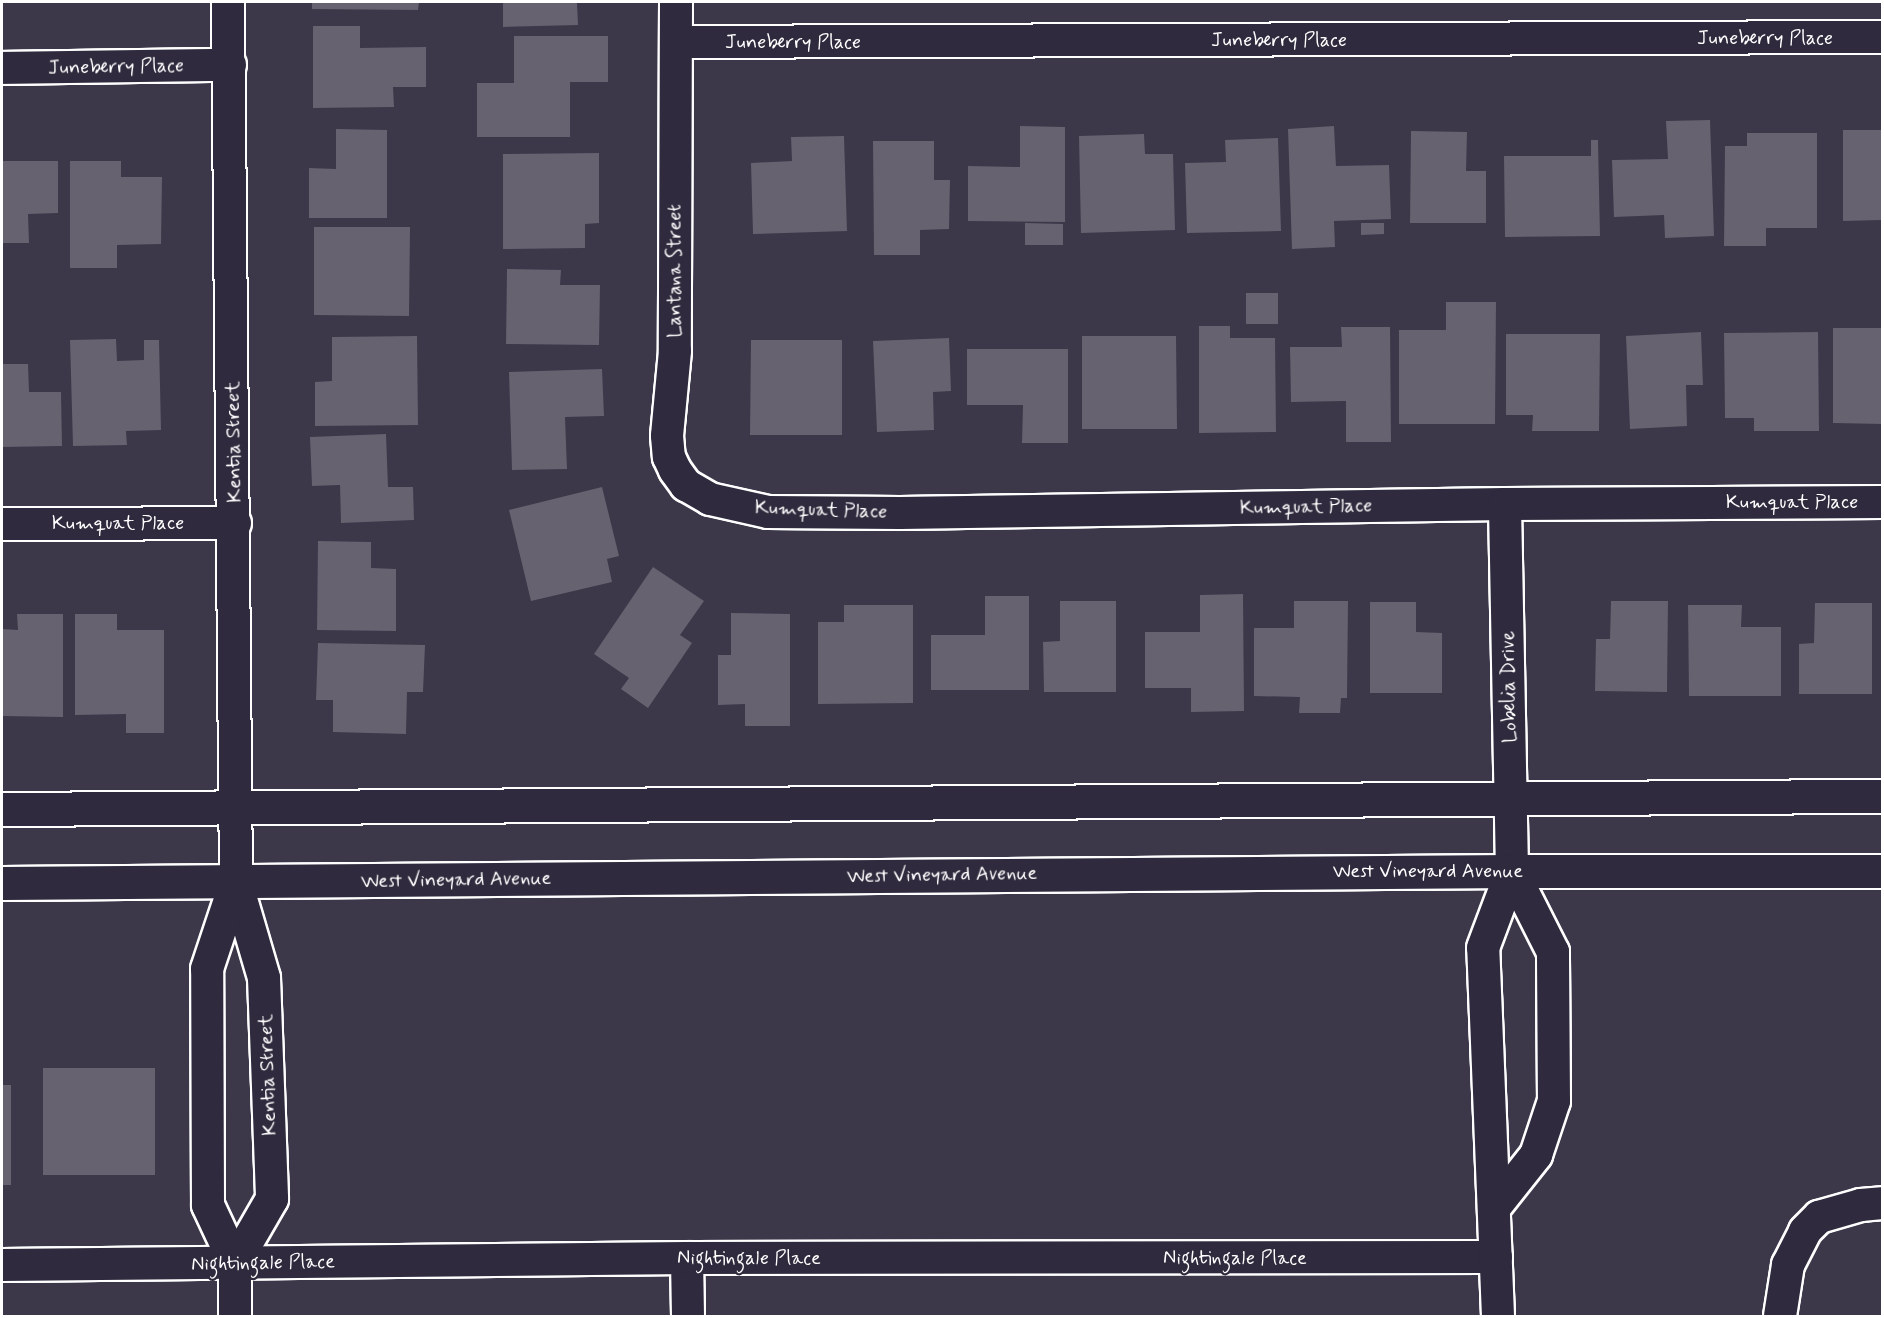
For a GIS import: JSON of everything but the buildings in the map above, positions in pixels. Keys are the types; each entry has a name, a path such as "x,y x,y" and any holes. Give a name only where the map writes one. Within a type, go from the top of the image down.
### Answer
{"main road":[{"path":"2,809 1882,796"},
{"name":"West Vineyard Avenue","path":"2,883 1512,871 1882,871"}],"street":[{"name":"Kentia Street","path":"228,2 235,523 236,882 264,978 272,1199 235,1263"},
{"name":"Lantana Street","path":"676,2 675,351 666,435 669,457 686,485 710,499 731,505"},
{"name":"Juneberry Place","path":"676,42 1882,37"},
{"name":"Juneberry Place","path":"2,68 230,65"},
{"name":"Kumquat Place","path":"731,505 768,512 900,513 1505,504 1882,502"},
{"name":"Lobelia Drive","path":"1497,1317 1497,1257 1483,948 1512,871 1505,504"},
{"name":"Kumquat Place","path":"2,524 235,523"},
{"name":"Lobelia Drive","path":"1494,1208 1536,1155 1554,1101 1553,952 1512,871"},
{"name":"Kentia Street","path":"235,1317 235,1263 208,1205 207,969 236,882"},
{"path":"1780,1317 1788,1265 1804,1231 1819,1217 1861,1205 1882,1203"},
{"name":"Nightingale Place","path":"2,1265 687,1258 1497,1257"},
{"path":"687,1258 688,1317"}]}
